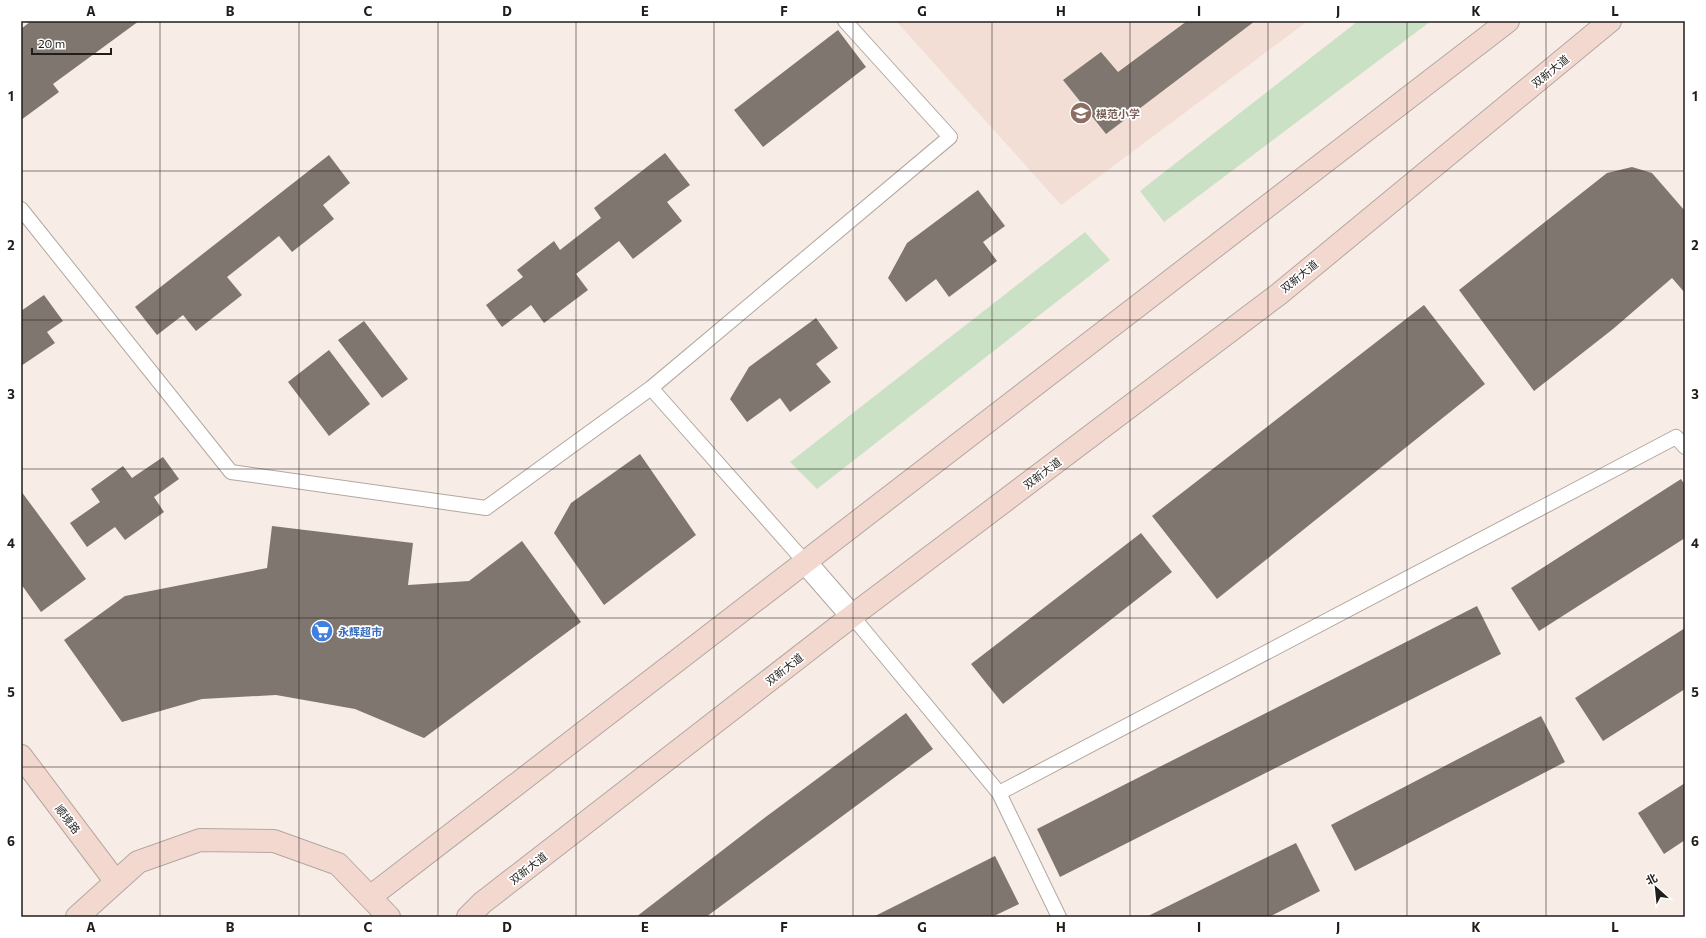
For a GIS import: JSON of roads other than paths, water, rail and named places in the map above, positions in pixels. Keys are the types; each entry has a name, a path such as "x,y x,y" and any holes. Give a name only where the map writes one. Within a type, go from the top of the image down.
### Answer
{"main road":[{"path":"370,897 1508,21"},
{"name":"双新大道","path":"468,917 489,898 852,616 1279,294 1610,21"},
{"name":"顺境路","path":"21,756 116,882"},
{"path":"77,917 138,862 200,840 274,841 338,864 390,917"}],"street":[{"path":"805,562 852,616"}],"lane":[{"path":"21,209 231,472 486,508 651,388 950,136 845,21"},
{"path":"651,388 805,562"},
{"path":"999,793 1676,437 1685,447"},
{"path":"852,616 999,793 1059,917"}],"place":[{"name":"模范小学","path":"1081,113"},
{"name":"永辉超市","path":"322,631"}]}
